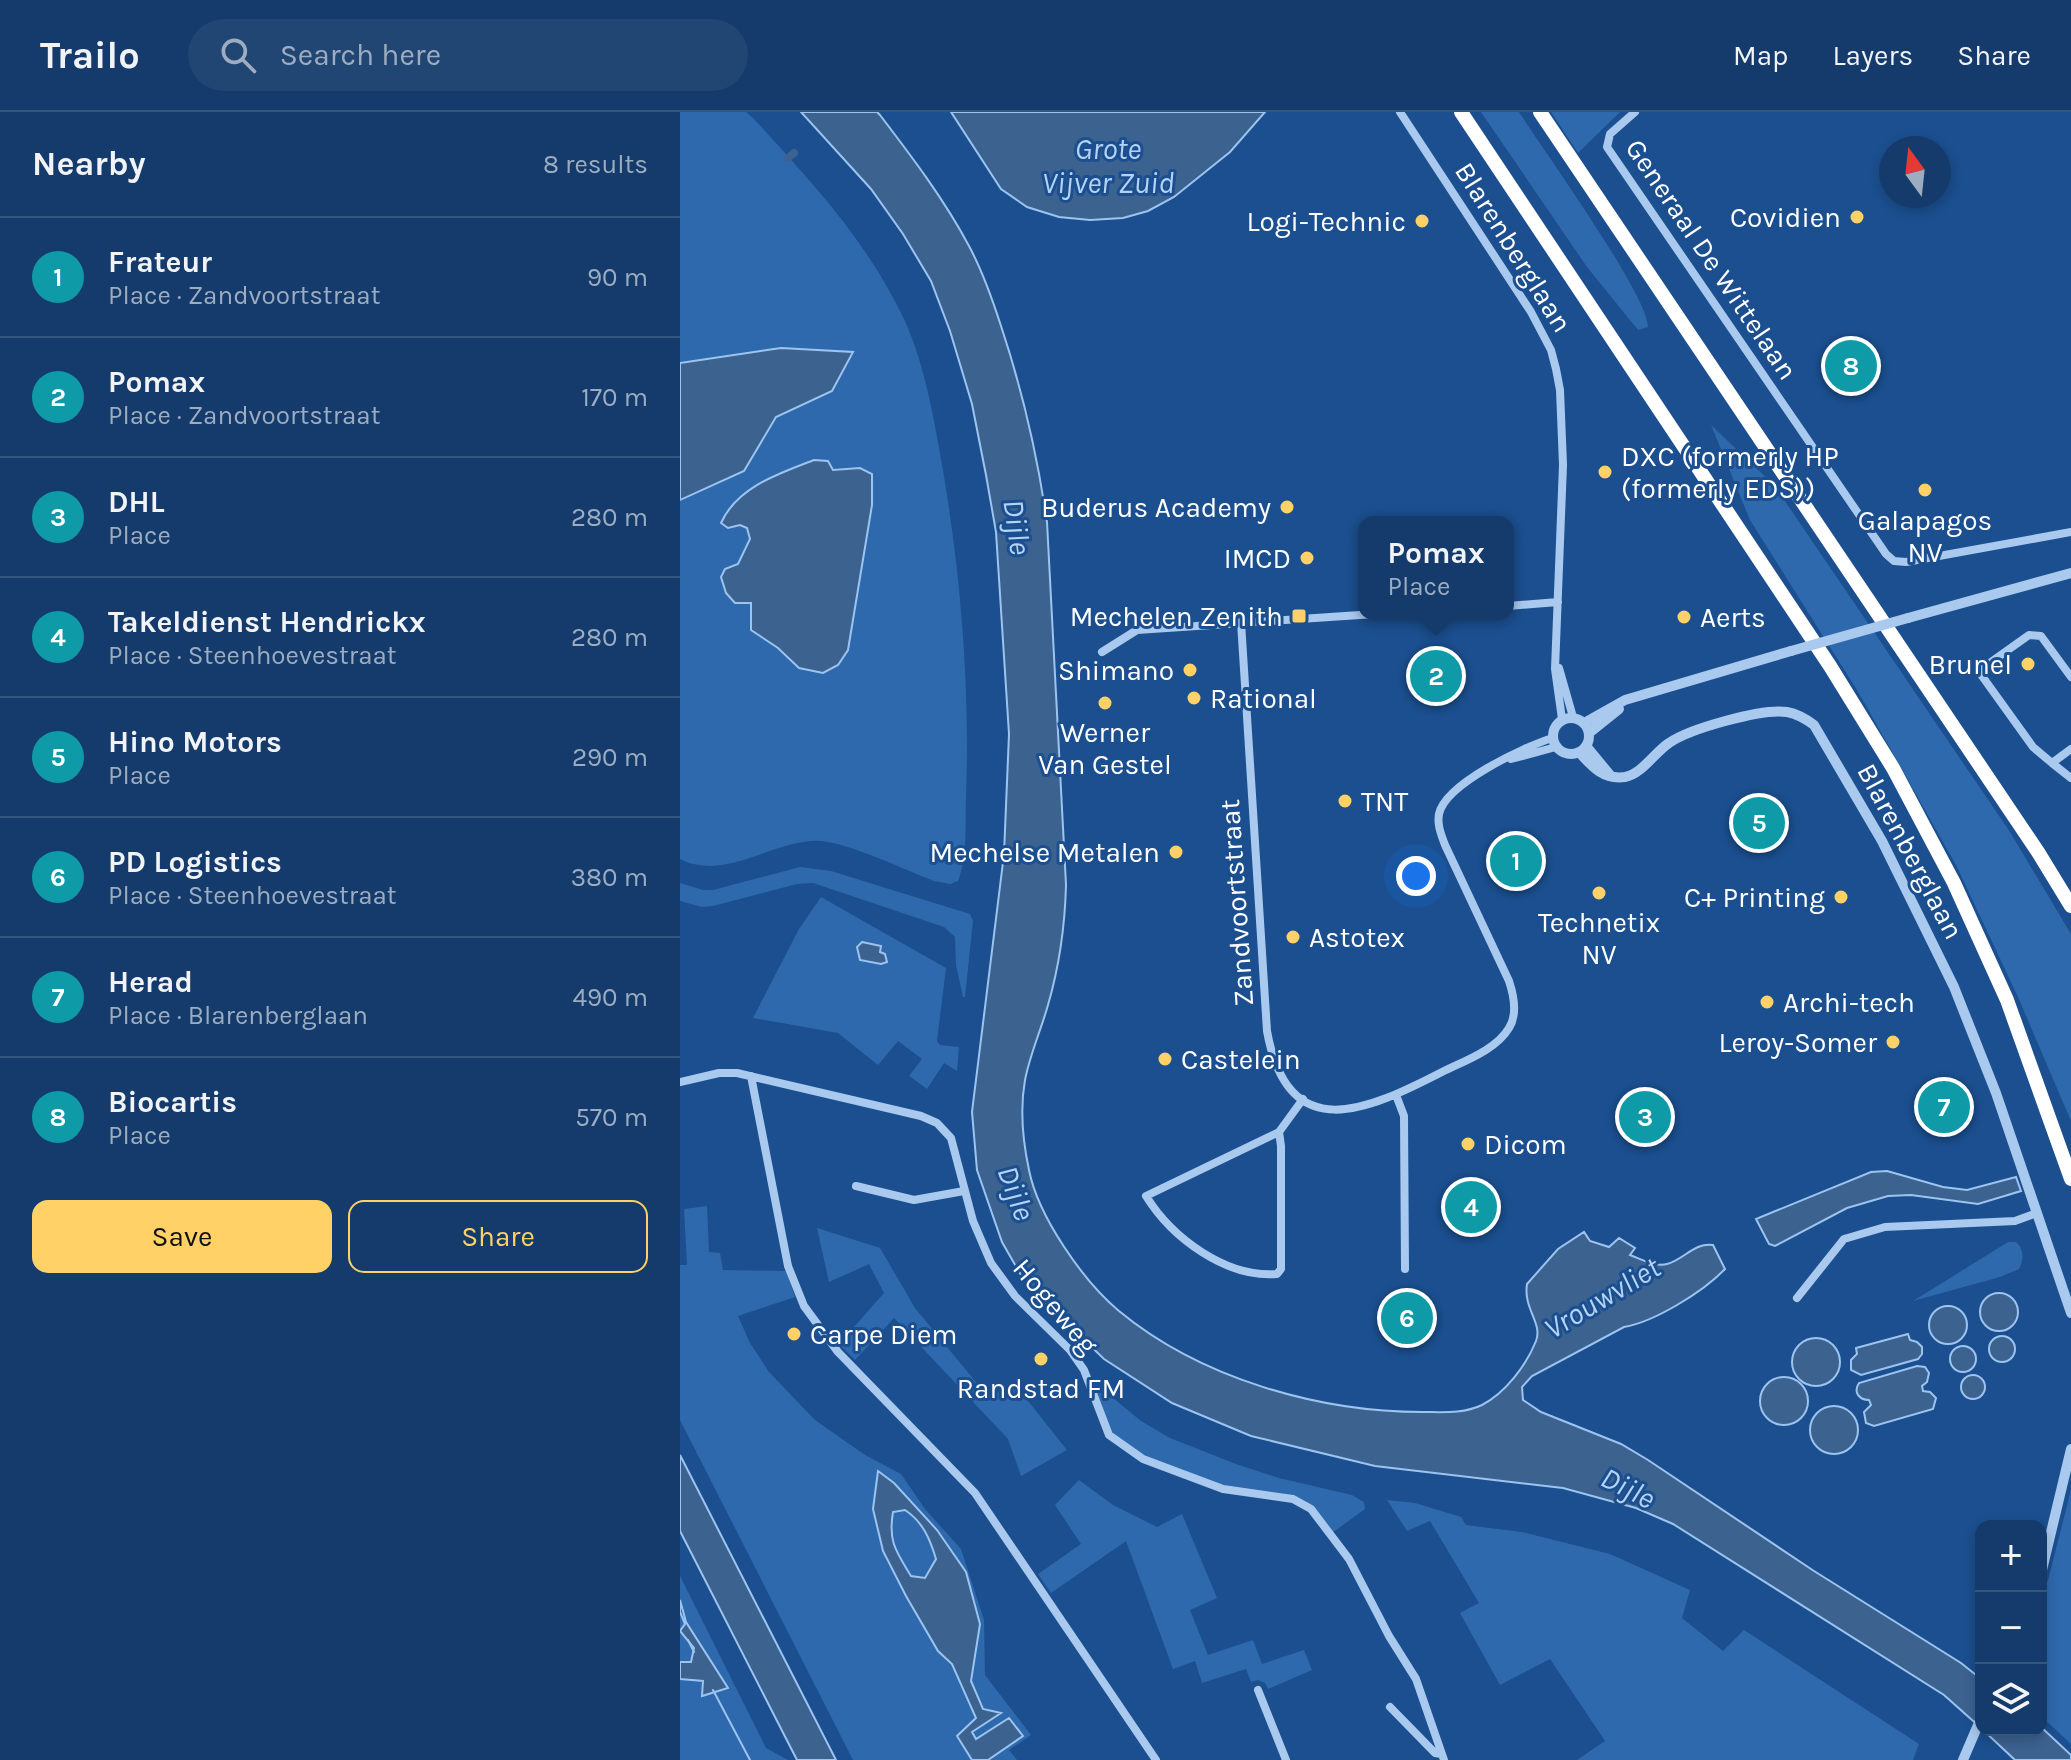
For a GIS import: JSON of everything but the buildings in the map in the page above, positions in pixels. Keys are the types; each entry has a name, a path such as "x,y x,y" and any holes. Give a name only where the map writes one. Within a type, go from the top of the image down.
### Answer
{"highway":[{"path":"1461,112 1830,666 1893,768 1954,883 2007,1000 2071,1179"},
{"path":"1540,112 2038,852 2071,906"},
{"path":"2038,852 2058,868 2071,887"}],"street":[{"name":"Blarenberglaan","path":"1400,112 1531,312 1551,350 1560,390 1562,427 1557,656 1568,718"},
{"name":"Generaal De Wittelaan","path":"1635,112 1610,134 1607,147 1886,554 1894,561 1906,562 2071,532"},
{"path":"1587,728 1582,749 1564,753 1554,742 1554,727 1568,718 1587,728 1641,695 2071,573"},
{"path":"1514,606 1558,602"},
{"path":"1102,652 1137,630 1358,615"},
{"name":"Zandvoortstraat","path":"1241,622 1267,1031 1280,1074 1303,1099"},
{"path":"2071,677 2041,636 2036,634 2029,635 1982,671 1983,681 2038,753 2071,778"},
{"name":"Blarenberglaan","path":"1582,749 1596,770 1610,775 1631,775 1679,736 1714,724 1782,711 1814,725 1882,841 1949,976 1996,1093 2071,1313"},
{"path":"1279,1132 1281,1269 1277,1274 1258,1276 1206,1255 1176,1232 1146,1196 1279,1132 1303,1099 1338,1110 1366,1107 1489,1047 1504,1035 1513,1020 1514,995 1439,829 1439,815 1450,794 1472,777 1554,742"},
{"path":"2052,763 2071,749"},
{"name":"Hogeweg","path":"680,1082 728,1072 891,1108 937,1123 951,1138 964,1191 991,1263 1015,1296 1070,1350 1084,1370 1103,1426 1116,1443 1153,1463 1223,1489 1285,1497 1311,1509 1349,1559 1389,1636 1416,1679 1443,1757"},
{"path":"751,1076 788,1266 804,1306 838,1352 975,1493 1156,1760"},
{"path":"1396,1095 1404,1116 1405,1269"},
{"path":"856,1186 914,1200 964,1191"},
{"path":"1797,1298 1844,1239 1885,1227 2015,1221 2037,1213"},
{"path":"2047,1549 2071,1449"},
{"path":"1258,1690 1286,1760"},
{"name":"Hogeweg","path":"1390,1707 1435,1753 1443,1757"},
{"path":"1963,1760 1975,1732"}],"shaded area":[{"path":"680,112 746,112 754,119 817,189 854,236 888,288 911,335 928,392 943,470 963,632 967,714 965,839 958,881 950,884 934,881 855,849 824,841 795,844 713,866 696,865 680,859"},
{"path":"1481,112 1519,112 1613,254 1643,310 1648,327 1638,330 1587,267"},
{"path":"1551,112 1620,112 1578,153"},
{"path":"1711,425 1774,485 2010,832 2071,934 2071,1121 2018,997 1956,865 1857,690 1750,520"},
{"path":"800,867 831,871 970,914 973,921 965,997 956,965 955,937 944,927 813,883 797,884 713,906 702,907 680,901 680,883 713,890"},
{"path":"821,897 946,968 937,1041 940,1045 959,1047 957,1071 944,1063 927,1089 909,1076 922,1059 898,1041 878,1065 838,1033 753,1018 799,929"},
{"path":"707,1206 709,1252 720,1253 723,1270 786,1271 795,1297 738,1316 750,1343 769,1372 815,1420 865,1455 901,1474 925,1509 961,1549 984,1620 985,1675 1031,1735 1009,1750 1017,1760 988,1760 1023,1736 976,1739 972,1731 1000,1713 983,1709 971,1681 972,1658 937,1530 894,1483 879,1472 873,1509 883,1551 938,1651 952,1664 977,1719 957,1736 972,1760 853,1760 680,1420 680,1265 687,1265 684,1209"},
{"path":"817,1228 880,1248 915,1308 989,1398 1013,1382 1067,1450 1021,1476 1008,1439 894,1318 855,1360 839,1344 884,1293 869,1264 829,1282"},
{"path":"2008,1242 2016,1242 2021,1248 2019,1269 1913,1301"},
{"path":"1101,1388 1141,1421 1170,1438 1279,1478 1352,1495 1364,1502 1365,1509 1332,1533 1310,1506 1232,1490 1152,1460 1113,1437 1094,1393"},
{"path":"1079,1480 1113,1505 1157,1527 1182,1514 1217,1598 1190,1610 1208,1655 1253,1640 1262,1664 1304,1650 1312,1670 1268,1689 1265,1683 1258,1680 1251,1682 1246,1669 1202,1683 1195,1661 1173,1669 1126,1541 1051,1593 1038,1574 1081,1544 1055,1505"},
{"path":"2071,1490 2071,1744 2047,1722 2048,1580"},
{"path":"1387,1500 1415,1503 1461,1517 1466,1525 1522,1532 1610,1554 1690,1590 1682,1618 1723,1651 1744,1630 1919,1744 1913,1760 1577,1760 1605,1741 1550,1659 1500,1685 1460,1613 1479,1603 1430,1521 1407,1531"},
{"path":"905,1510 925,1531 936,1559 925,1578 912,1576 894,1546 891,1532 893,1512"},
{"path":"680,1576 766,1748 788,1760 680,1760"}],"water":[{"path":"801,112 877,112 938,195 974,256 994,305 1009,351 1039,472 1047,522 1066,885 1063,930 1055,976 1025,1080 1023,1125 1034,1188 1052,1227 1077,1265 1105,1298 1151,1335 1223,1372 1262,1387 1342,1406 1445,1412 1482,1405 1499,1393 1521,1369 1537,1334 1527,1284 1558,1249 1584,1232 1590,1241 1609,1247 1619,1238 1635,1248 1630,1255 1657,1264 1673,1262 1700,1246 1713,1245 1725,1269 1716,1278 1663,1313 1624,1327 1532,1376 1522,1387 1523,1400 1541,1412 1621,1444 1648,1460 1814,1571 1961,1663 1975,1674 1975,1723 1944,1695 1673,1524 1636,1508 1563,1488 1375,1466 1251,1436 1172,1403 1104,1359 1026,1284 1002,1242 977,1170 972,1112 1004,854 1009,734 996,532 972,404 950,331 931,281 871,189"},
{"name":"Grote Vijver Zuid","path":"951,112 1265,112 1230,152 1174,197 1148,211 1123,218 1090,220 1059,217 1027,207 1001,189"},
{"path":"781,348 853,352 832,391 776,417 744,471 680,500 680,363"},
{"path":"814,460 828,461 833,470 860,468 872,474 872,505 848,650 838,665 823,673 799,668 778,648 751,630 751,603 735,603 726,593 721,577 725,569 738,564 750,539 747,528 740,525 728,528 721,523 728,510 761,483"},
{"path":"862,942 881,946 880,952 885,954 887,962 881,964 860,960 857,947"},
{"path":"1887,1171 1943,1187 1967,1190 2016,1177 2021,1191 1978,1204 1911,1195 1888,1196 1847,1208 1775,1246 1769,1244 1756,1219 1871,1172"},
{"path":"1999,1293 2013,1298 2018,1312 2013,1326 1999,1331 1985,1326 1980,1312 1985,1298"},
{"path":"1948,1306 1962,1311 1967,1325 1962,1339 1948,1344 1934,1339 1929,1325 1934,1311"},
{"path":"1908,1334 1910,1340 1922,1347 1918,1359 1861,1375 1851,1370 1856,1348"},
{"path":"2002,1336 2012,1339 2015,1349 2012,1359 2002,1362 1992,1359 1989,1349 1992,1339"},
{"path":"1816,1338 1833,1345 1840,1362 1833,1379 1816,1386 1799,1379 1792,1362 1799,1345"},
{"path":"1963,1346 1973,1349 1976,1359 1973,1369 1963,1372 1953,1369 1950,1359 1953,1349"},
{"path":"1917,1366 1925,1367 1929,1373 1927,1382 1922,1386 1923,1391 1930,1392 1936,1398 1933,1409 1874,1426 1866,1423 1864,1412 1871,1405 1869,1400 1858,1395 1859,1383"},
{"path":"1973,1375 1982,1378 1985,1387 1982,1396 1973,1399 1964,1396 1961,1387 1964,1378"},
{"path":"1784,1377 1801,1384 1808,1401 1801,1418 1784,1425 1767,1418 1760,1401 1767,1384"},
{"path":"1834,1406 1851,1413 1858,1430 1851,1447 1834,1454 1817,1447 1810,1430 1817,1413"},
{"path":"680,1455 836,1760 797,1760 680,1531"},
{"path":"878,1471 894,1483 937,1530 966,1572 980,1624 971,1681 983,1709 1001,1713 972,1732 976,1739 1009,1718 1023,1736 988,1760 972,1760 957,1736 976,1718 952,1664 938,1651 883,1551 873,1509","holes":["905,1510 925,1532 936,1559 925,1578 911,1576 897,1553 893,1539 893,1512"]},
{"path":"680,1600 686,1622 728,1688 702,1696 703,1681 680,1679 680,1662 691,1662 694,1648 680,1631 685,1624 680,1612"},
{"path":"2047,1733 2071,1755 2071,1760 2015,1760 1989,1736 2047,1736"}],"waterway":[{"path":"788,158 794,153"},
{"path":"688,1640 694,1652"},
{"path":"713,1690 750,1760"}],"place":[{"name":"Covidien","path":"1857,217"},
{"name":"Logi-Technic","path":"1422,221"},
{"name":"Biocartis","path":"1851,366"},
{"name":"DXC (formerly HP (formerly EDS))","path":"1605,472"},
{"name":"Galapagos NV","path":"1925,490"},
{"name":"Buderus Academy","path":"1287,507"},
{"name":"IMCD","path":"1307,558"},
{"name":"Mechelen Zenith","path":"1299,616"},
{"name":"Aerts","path":"1684,617"},
{"name":"Brunel","path":"2028,664"},
{"name":"Shimano","path":"1190,670"},
{"name":"Pomax","path":"1436,676"},
{"name":"Rational","path":"1194,698"},
{"name":"Werner Van Gestel","path":"1105,703"},
{"name":"TNT","path":"1345,801"},
{"name":"Hino Motors","path":"1759,823"},
{"name":"Mechelse Metalen","path":"1176,852"},
{"name":"Frateur","path":"1516,861"},
{"name":"Technetix NV","path":"1599,893"},
{"name":"C+ Printing","path":"1841,897"},
{"name":"Astotex","path":"1293,937"},
{"name":"Archi-tech","path":"1767,1002"},
{"name":"Leroy-Somer","path":"1893,1042"},
{"name":"Castelein","path":"1165,1059"},
{"name":"Herad","path":"1944,1107"},
{"name":"DHL","path":"1645,1117"},
{"name":"Dicom","path":"1468,1144"},
{"name":"Takeldienst Hendrickx","path":"1471,1207"},
{"name":"PD Logistics","path":"1407,1318"},
{"name":"Carpe Diem","path":"794,1334"},
{"name":"Randstad FM","path":"1041,1359"}],"water label":[{"name":"Dijle","path":"1017,527"},
{"name":"Dijle","path":"1016,1193"},
{"name":"Vrouwvliet","path":"1602,1298"},
{"name":"Dijle","path":"1628,1488"}]}
